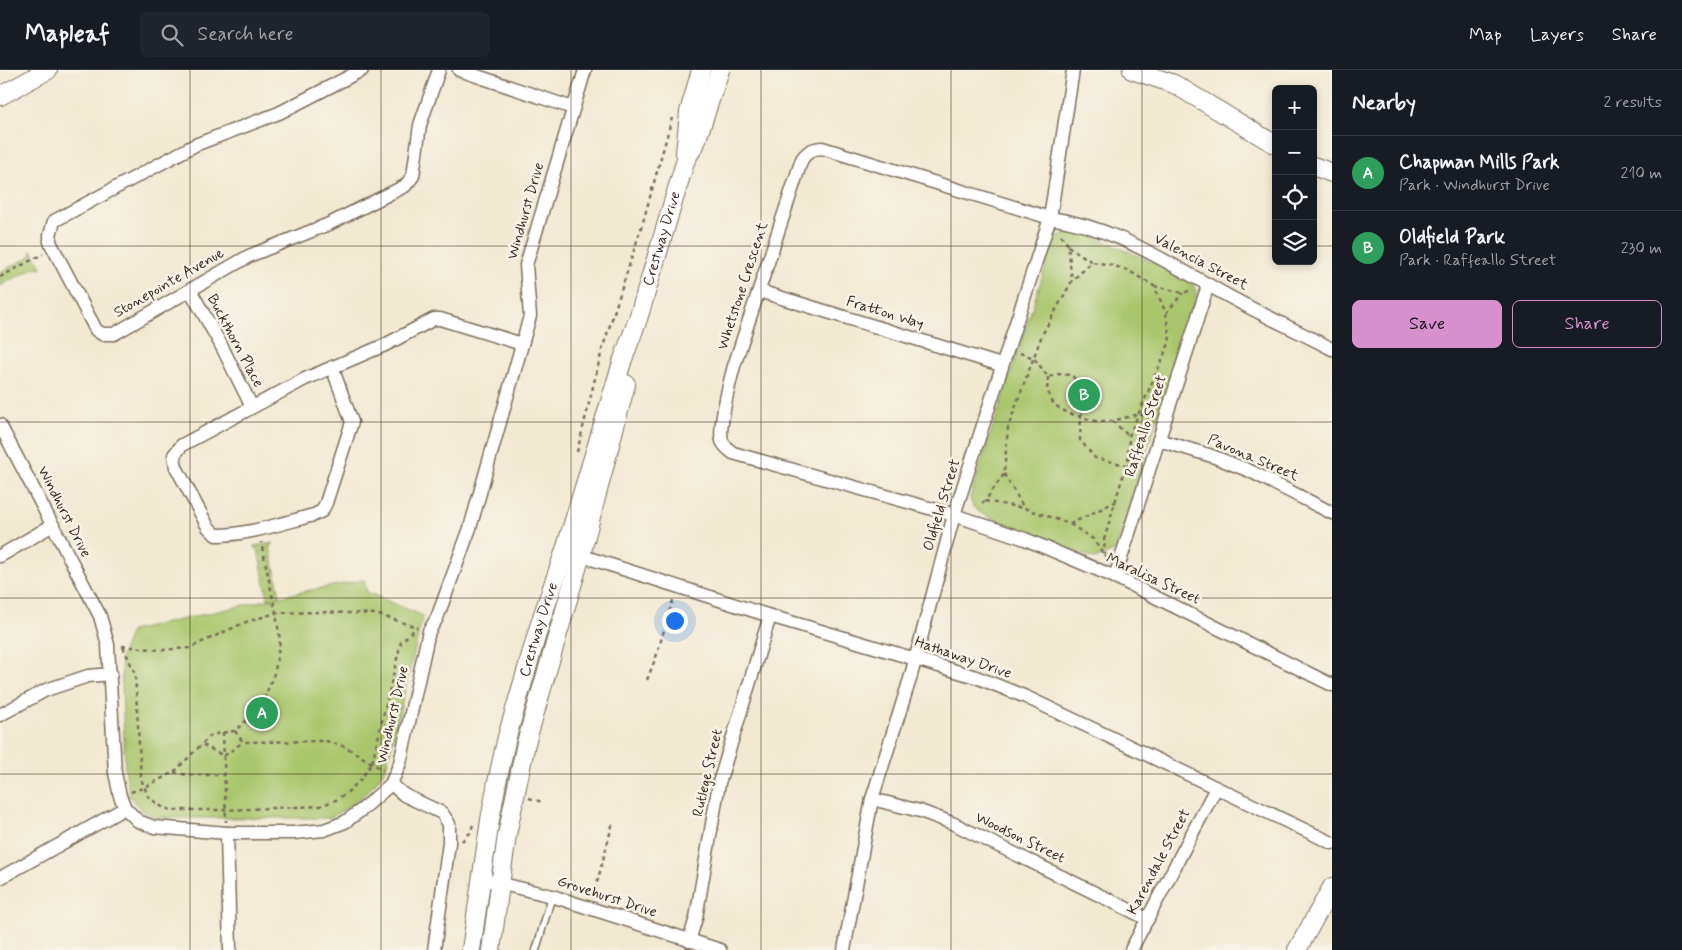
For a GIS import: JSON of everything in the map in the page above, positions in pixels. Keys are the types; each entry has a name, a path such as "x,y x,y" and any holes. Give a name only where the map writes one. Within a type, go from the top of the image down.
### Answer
{"street":[{"path":"0,96 48,70"},
{"name":"Stonepointe Avenue","path":"362,70 279,113 195,145 54,221 50,242 96,330 102,334 114,334 249,256 329,224 405,186 413,176 420,125 439,70"},
{"path":"459,70 573,108"},
{"name":"Windhurst Drive","path":"0,425 100,616 108,645 111,674 116,772 123,802 138,821 154,827 227,833 294,834 324,830 345,822 364,808 393,780 400,763 429,631 437,618 470,528 530,316 526,265 585,70"},
{"name":"Crestway Drive","path":"686,159 684,148 690,112 701,70"},
{"name":"Crestway Drive","path":"490,950 506,835 526,743 573,553 632,360 638,319 686,159 695,145 720,70"},
{"name":"Oldfield Street","path":"844,950 872,799 910,679 954,515 1050,218 1073,70"},
{"path":"1132,70 1174,84 1272,143"},
{"name":"Whetstone Crescent","path":"954,515 733,453 728,449 722,442 722,430 729,385 759,291 802,159 807,152 814,148 822,148 1050,218"},
{"path":"1317,167 1332,173"},
{"name":"Valencia Street","path":"1050,218 1072,222 1118,236 1332,349"},
{"name":"Raffeallo Street","path":"1115,577 1208,285"},
{"name":"Buckthorn Place","path":"190,290 220,343 252,407"},
{"name":"Fratton Way","path":"759,291 1001,366"},
{"path":"332,367 352,422 322,511 314,515 259,530 216,535 208,526 176,467 174,455 182,445 305,379 332,367 385,345 434,319 440,319 522,344"},
{"name":"Pavona Street","path":"1159,440 1212,456 1250,472 1302,496 1332,513"},
{"name":"Maralisa Street","path":"954,515 1025,538 1115,577 1332,684"},
{"path":"0,556 53,525"},
{"name":"Crestway Drive","path":"471,950 497,782 508,737 536,636 573,553"},
{"name":"Hathaway Drive","path":"573,553 770,616 976,677 1026,697 1332,843"},
{"name":"Rutlege Street","path":"689,941 696,918 719,783 770,616"},
{"path":"0,715 46,690 88,676 111,674"},
{"path":"393,780 404,795 442,813 449,824 449,843 434,950"},
{"name":"Karendale Street","path":"1131,950 1216,788"},
{"name":"Woodson Street","path":"872,799 920,811 952,823 1148,919"},
{"path":"0,878 123,802"},
{"path":"227,833 230,950"},
{"name":"Grovehurst Drive","path":"482,879 552,896 720,950"},
{"path":"1297,950 1332,887"}],"lane":[{"path":"536,950 552,896"}],"path":[{"path":"576,460 602,350 643,222 673,115"},
{"path":"1061,235 1068,245 1092,262 1112,265 1129,271 1154,286 1183,292 1166,313"},
{"path":"1068,245 1072,281"},
{"path":"0,277 54,249"},
{"path":"1092,262 1072,281 1042,335 1008,427 1004,474 983,502 1024,508 1070,524 1093,539 1105,556 1104,540 1126,465"},
{"path":"1048,377 1059,374 1072,375 1079,385 1083,398 1080,440 1094,458 1128,467 1129,436 1170,341 1166,313 1154,286"},
{"path":"1007,349 1034,358 1048,377 1047,390 1054,405 1068,414 1094,421 1112,421 1139,414 1165,421"},
{"path":"1112,421 1129,436"},
{"path":"1004,474 1024,508"},
{"path":"1070,524 1115,502"},
{"path":"123,802 174,772 210,736 235,731 260,707 275,671 280,641 259,530"},
{"path":"647,680 656,658 677,586"},
{"path":"108,645 161,650 189,648 246,622 276,613 376,614 429,631"},
{"path":"123,647 135,673 141,779 148,796 160,806 171,810 225,810 320,806 336,800 349,791 361,779 372,763 401,642 417,627"},
{"path":"235,731 243,742"},
{"path":"223,732 227,833"},
{"path":"224,756 243,742 326,742 346,747 385,772 393,780"},
{"path":"203,745 224,756"},
{"path":"174,772 224,774"},
{"path":"528,797 542,802"},
{"path":"449,843 462,841 470,832 474,822"},
{"path":"590,909 613,822"}],"green space":[{"path":"1075,228 1190,279 1197,293 1116,550 1095,559 982,514 973,507 970,497 1055,238"},
{"path":"32,250 42,268 36,267 0,286 0,272 31,256"},
{"path":"273,543 270,547 280,596 268,599 258,550 253,546"},
{"path":"364,580 367,592 423,616 386,768 375,784 360,799 330,818 156,818 143,811 130,797 125,769 121,657 131,631 306,591"},
{"path":"566,580 504,807 504,780 517,726 559,592"}],"place":[{"name":"Oldfield Park","path":"1084,395"},
{"name":"Chapman Mills Park","path":"262,713"}]}
